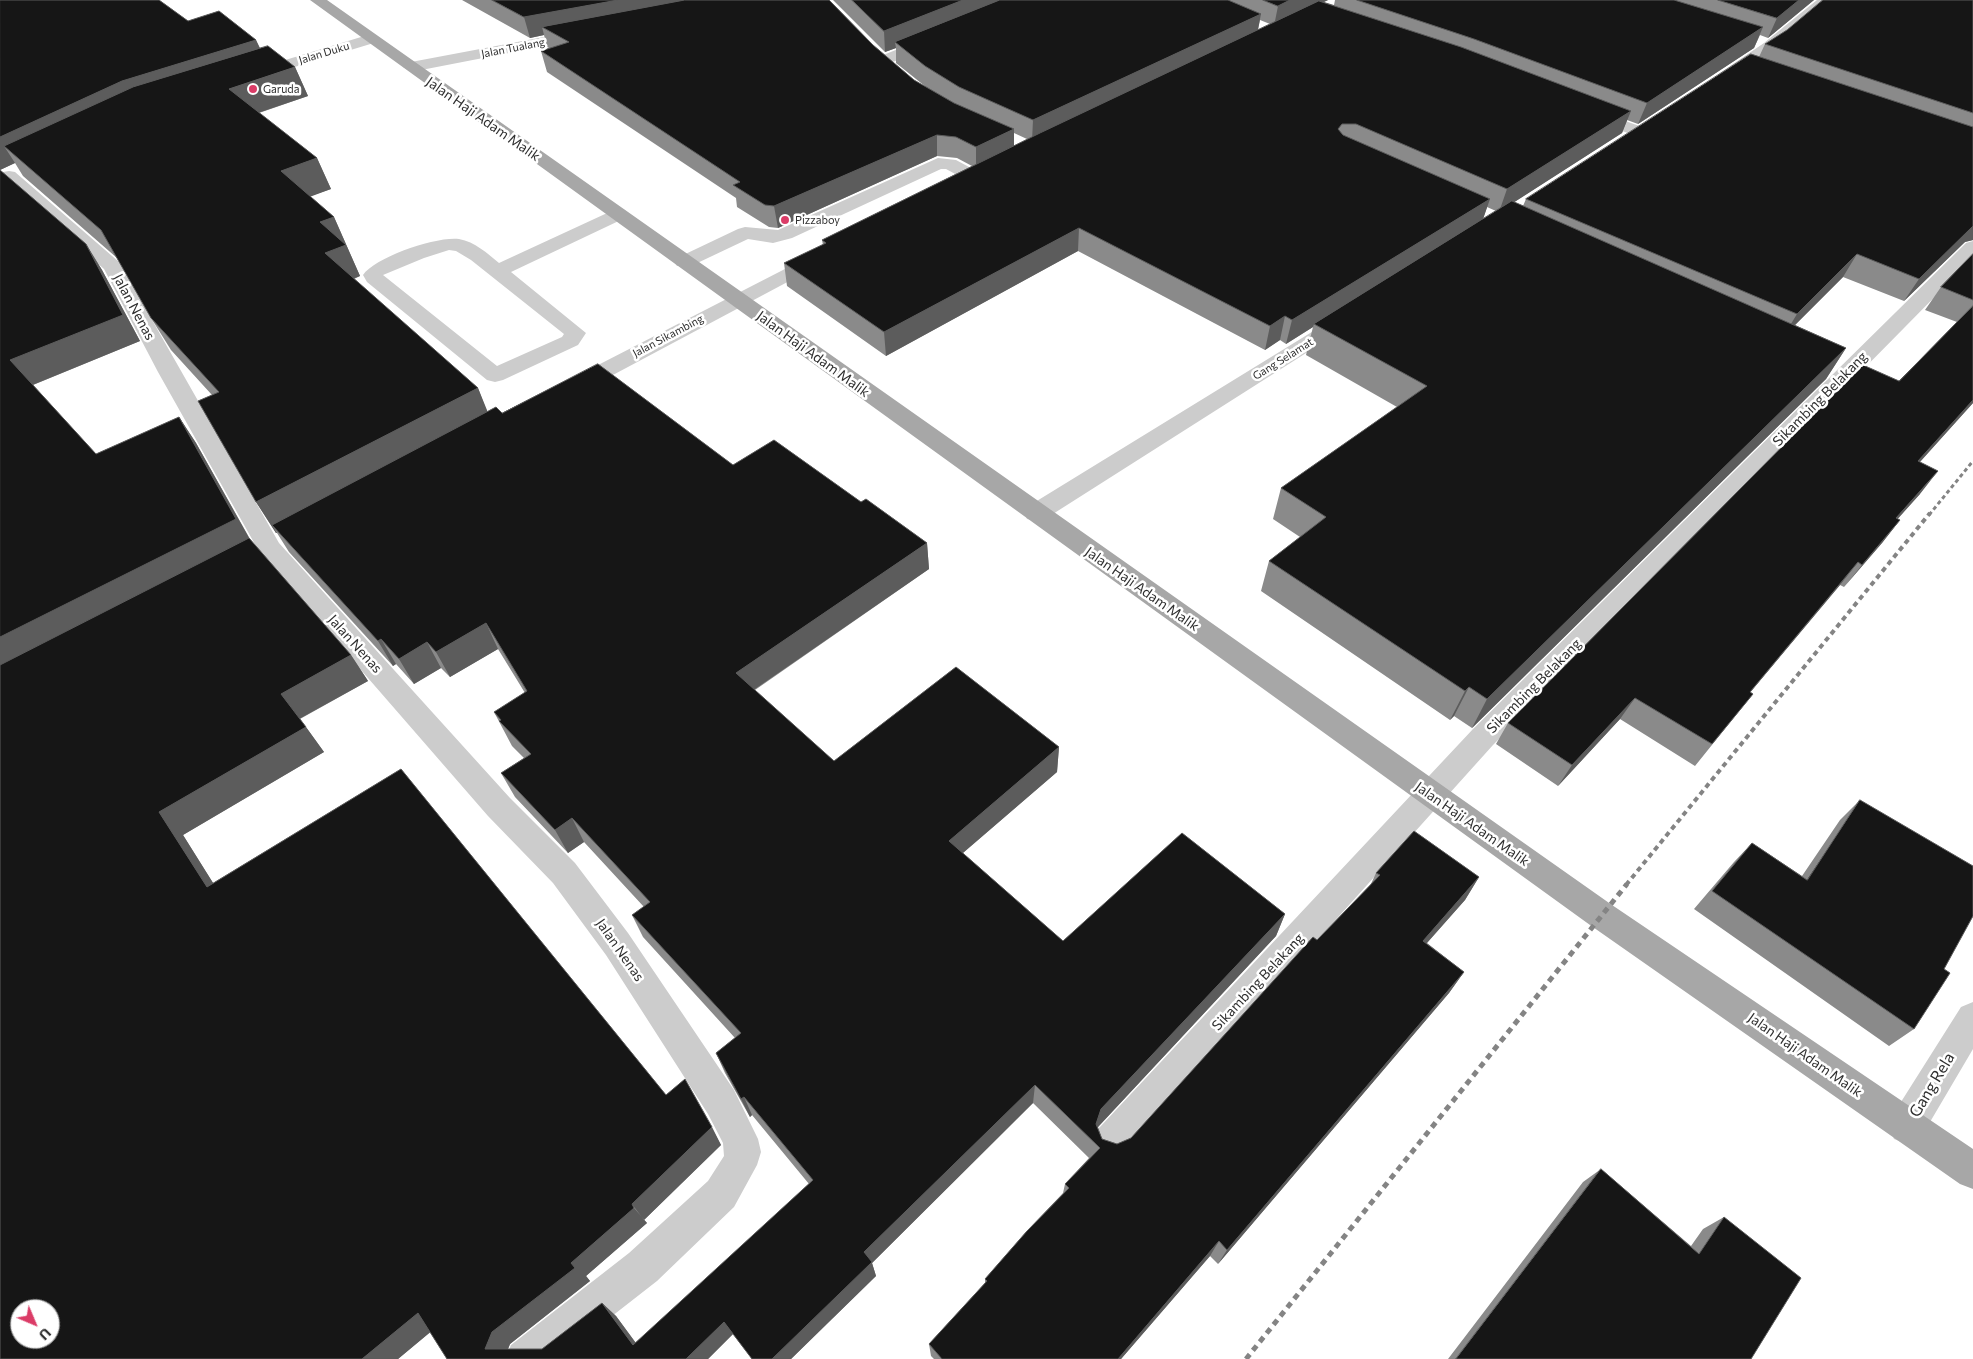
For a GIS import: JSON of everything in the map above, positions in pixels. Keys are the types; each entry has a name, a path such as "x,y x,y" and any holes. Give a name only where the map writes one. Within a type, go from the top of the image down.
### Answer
{"main road":[{"name":"Jalan Haji Adam Malik","path":"317,0 1601,915 1973,1171"}],"street":[{"path":"1709,87 1740,67 1760,43 1826,0"},
{"name":"Jalan Tualang","path":"411,67 596,32"},
{"path":"882,61 943,36"},
{"name":"Jalan Duku","path":"243,78 371,39"},
{"path":"870,48 894,72"},
{"path":"1740,67 1758,73"},
{"path":"1573,107 1647,127 1618,146"},
{"path":"684,262 745,233 773,237 784,234 938,163 950,164 975,179"},
{"name":"Jalan Nenas","path":"12,174 112,266 169,372 270,549 499,807 564,873 617,944 721,1102 740,1139 743,1152 739,1165 721,1194 643,1267 524,1359"},
{"path":"497,271 618,214"},
{"path":"448,244 464,248 497,271 575,333 571,341 495,375 374,278 373,275 376,271 427,250 448,244"},
{"name":"Sikambing Belakang","path":"1112,1141 1483,737 1836,371 1973,247"},
{"name":"Jalan Sikambing","path":"552,398 737,299 834,250"},
{"name":"Gang Selamat","path":"1036,513 1352,316"},
{"name":"Gang Rela","path":"1907,1126 1973,1018"}],"building":[{"path":"0,0 159,0 188,21 219,11 256,40 122,81 0,137"},
{"path":"492,0 618,0 524,17"},
{"path":"685,0 829,0 873,45 914,80 954,103 1014,129 976,147 956,137 937,135 774,206 765,205 733,185 740,182 541,51 569,42 542,27"},
{"path":"852,0 963,0 884,31"},
{"path":"1000,0 1228,0 1261,14 1033,120 959,87 925,66 895,42"},
{"path":"1263,0 1290,0 1278,6"},
{"path":"1357,0 1674,0 1763,27 1647,103 1474,39"},
{"path":"1718,0 1799,0 1777,18"},
{"path":"1823,0 1973,0 1973,113 1765,44 1787,30"},
{"path":"1319,1 1461,47 1631,111 1507,189 1356,124 1342,124 1338,129 1343,135 1490,199 1292,320 1285,316 1270,326 1079,228 884,332 784,263 826,243 822,240 1040,133"},
{"path":"268,46 295,67 229,89 317,158 281,171 334,217 320,222 346,245 325,253 478,388 256,502 198,401 219,392 151,318 101,230 4,146 133,87"},
{"path":"1751,54 1973,127 1973,226 1919,279 1857,254 1797,314 1526,199"},
{"path":"0,170 86,244 123,315 10,360 96,454 179,417 236,519 0,637"},
{"path":"1512,201 1846,348 1487,699 1469,687 1465,691 1269,561 1326,517 1281,488 1427,386 1314,324"},
{"path":"1973,254 1973,300 1941,287"},
{"path":"1973,306 1973,400 1918,461 1938,471 1896,518 1900,520 1862,565 1858,562 1750,692 1753,694 1712,744 1635,698 1572,765 1508,723 1863,365 1899,381"},
{"path":"598,364 733,465 774,440 861,502 866,499 927,543 736,673 834,761 956,667 1059,747 949,841 1063,941 1182,833 1285,914 1101,1109 1096,1124 1102,1139 1117,1144 1131,1138 1313,937 1317,940 1380,875 1376,873 1414,831 1479,877 1423,941 1464,972 1227,1250 1219,1241 1118,1359 942,1359 929,1344 987,1281 985,1279 1027,1231 1069,1188 1065,1184 1100,1148 1035,1085 864,1252 872,1262 772,1359 752,1359 724,1322 686,1359 447,1359 418,1313 362,1359 0,1359 0,665 249,538 351,655 281,694 306,727 159,812 207,887 401,769 666,1095 685,1079 712,1127 632,1204 634,1208 571,1263 575,1268 492,1332 485,1349 542,1349 602,1303 633,1345 813,1180 744,1097 741,1099 716,1053 741,1033 632,915 650,902 572,818 555,830 501,773 531,754 499,721 501,720 494,712 527,691 486,623 436,652 427,642 399,659 381,639 378,641 272,525 496,407 502,413"},
{"path":"1860,800 1973,866 1973,916 1944,969 1950,973 1914,1029 1712,891 1752,843 1807,880"},
{"path":"1601,1169 1699,1254 1724,1217 1801,1278 1751,1359 1456,1359"}],"railway":[{"path":"1929,515 1973,461"},
{"path":"1626,885 1930,513"},
{"path":"1246,1359 1627,884"}],"place":[{"name":"Garuda","path":"253,89"},
{"name":"Pizzaboy","path":"785,220"}]}
